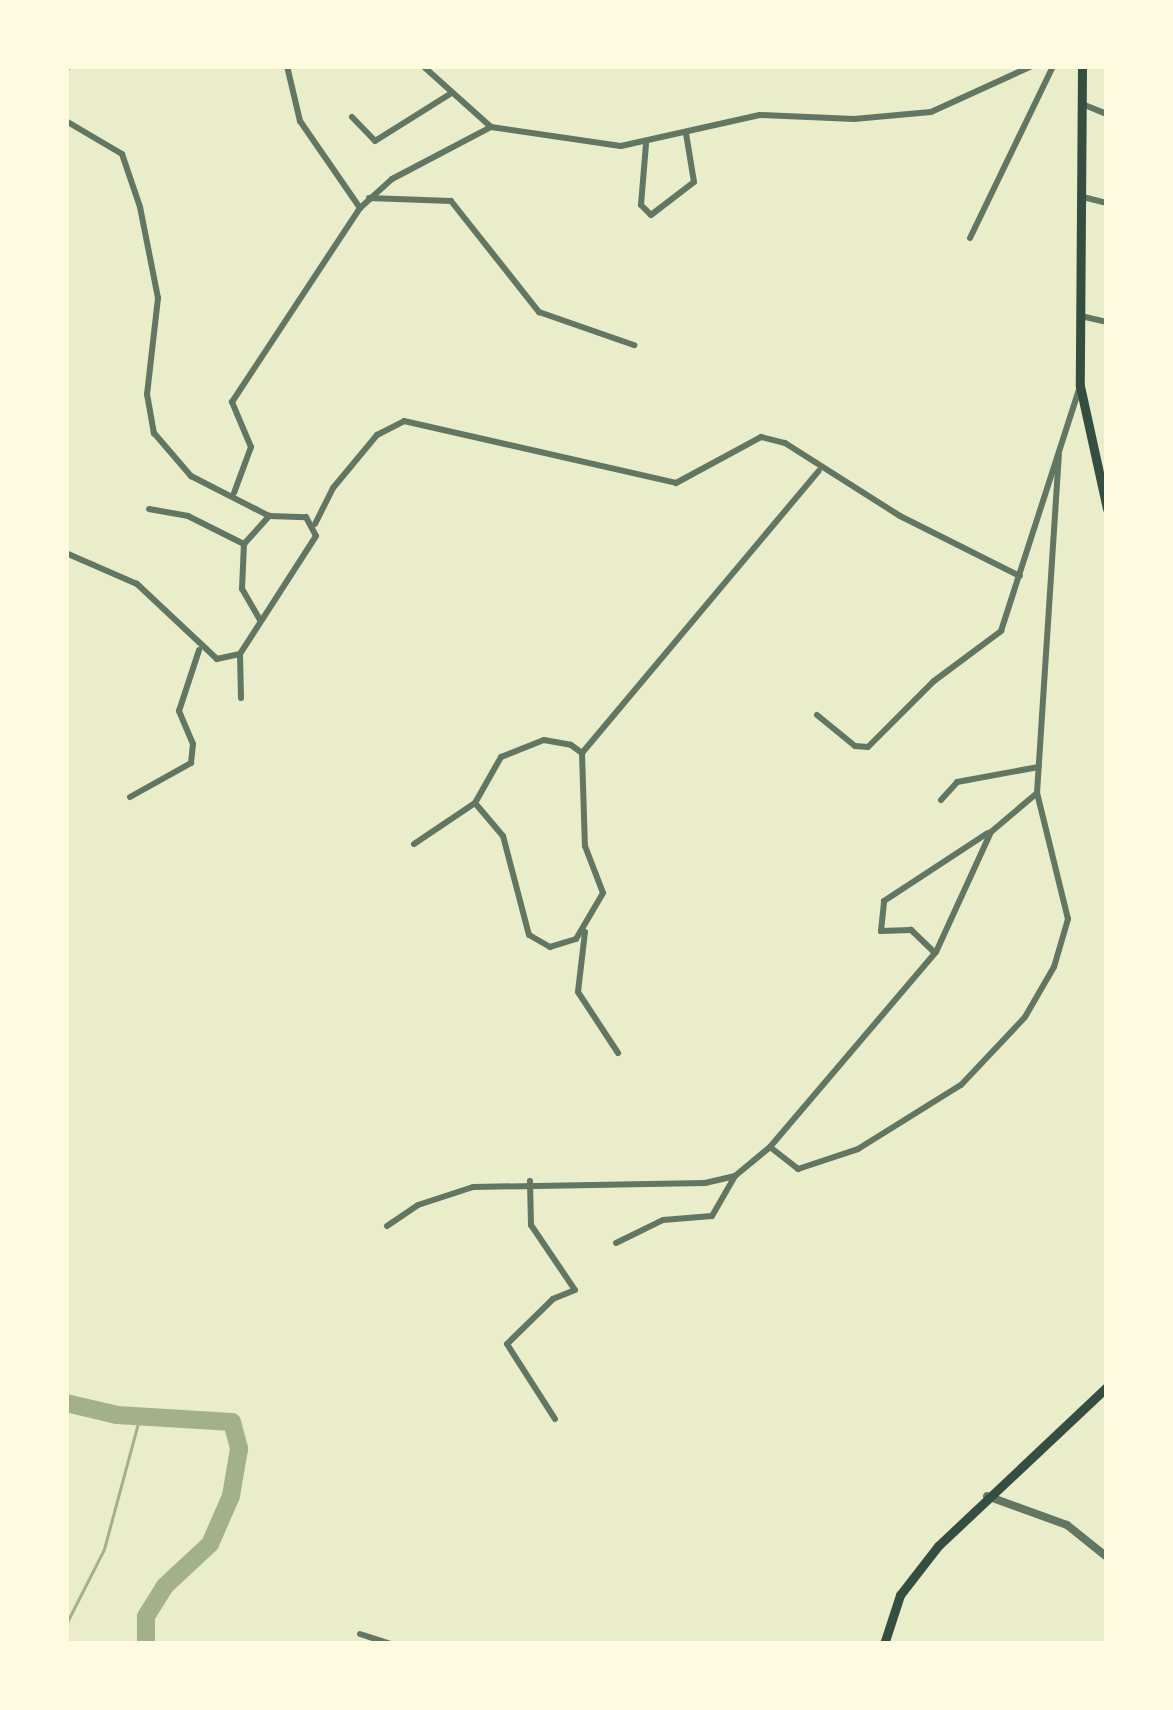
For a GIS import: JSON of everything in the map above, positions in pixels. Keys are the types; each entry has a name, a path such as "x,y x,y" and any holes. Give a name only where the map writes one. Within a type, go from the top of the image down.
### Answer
{"main road":[{"path":"1082,66 1080,386 1107,509"},
{"path":"884,1644 900,1595 986,1496 1107,1387"}],"street":[{"path":"287,66 300,121 360,208"},
{"path":"423,66 491,127 646,144 760,115 854,119 931,112 1032,66"},
{"path":"970,238 1053,66"},
{"path":"352,117 375,141 450,94"},
{"path":"1079,103 1107,114"},
{"path":"66,121 122,154 140,207 158,298 147,394 154,433 191,476 268,516 315,524"},
{"path":"233,494 251,447 232,402 360,208 491,127"},
{"path":"646,144 641,205 651,215 694,182 686,133"},
{"path":"1079,196 1107,203"},
{"path":"370,198 451,201 539,312 634,345"},
{"path":"1078,316 1107,322"},
{"path":"817,715 854,746 868,747 934,680 995,638 1020,576 1080,386"},
{"path":"241,698 240,654 314,544 315,524 333,488 377,435 404,421 676,483 760,437 785,443 820,470 1020,576"},
{"path":"770,1147 798,1169 857,1149 961,1085 1025,1018 1054,967 1068,919 1037,793 1059,455"},
{"path":"618,1053 578,992 585,932 603,893 586,846 582,753 820,470"},
{"path":"149,509 188,516 244,544"},
{"path":"260,620 242,589 244,544 268,516"},
{"path":"66,554 137,584 199,650 218,659 240,654"},
{"path":"130,796 191,763 193,744 179,711 199,650"},
{"path":"414,844 475,803 501,757 526,744 555,740 582,753"},
{"path":"941,800 957,782 1039,767"},
{"path":"936,952 910,930 880,931 884,902 992,832 1037,793"},
{"path":"475,803 503,836 529,935 550,947 585,932"},
{"path":"387,1226 450,1191 530,1181 693,1184 735,1176 770,1147 936,952 992,832"},
{"path":"616,1243 663,1220 712,1216 729,1198 735,1176"},
{"path":"530,1181 531,1225 574,1290 553,1298 507,1344 555,1419"},
{"path":"986,1496 1067,1525 1107,1557"},
{"path":"360,1634 390,1644"}],"waterway":[{"path":"66,1403 117,1415 232,1422 239,1449 231,1496 210,1544 165,1586 146,1617 146,1644"},
{"path":"66,1624 104,1549 141,1412"}]}
